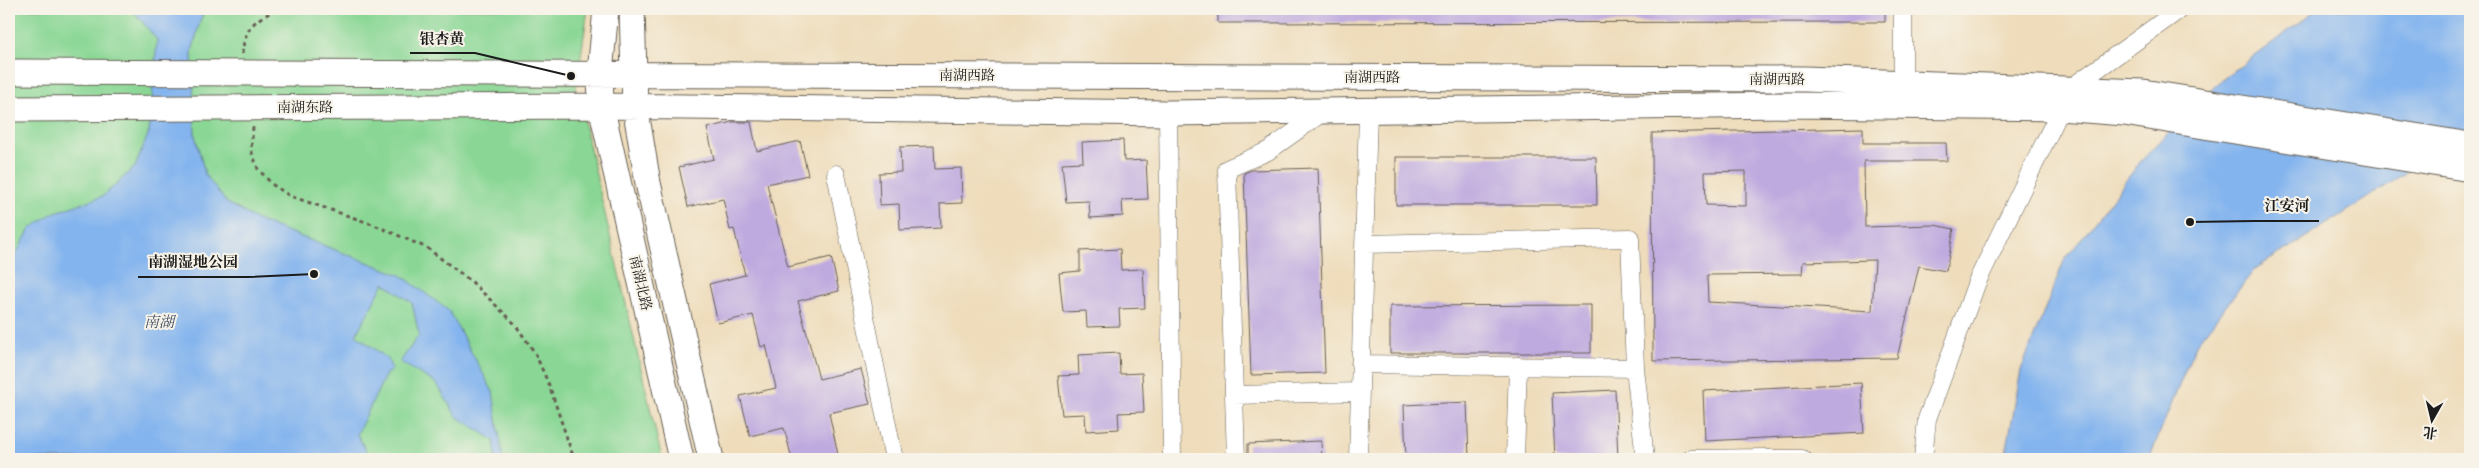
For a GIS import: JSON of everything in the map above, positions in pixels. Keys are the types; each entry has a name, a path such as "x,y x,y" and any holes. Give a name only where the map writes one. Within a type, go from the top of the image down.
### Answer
{"main road":[{"name":"南湖北路","path":"606,9 600,73 601,106 682,459"},
{"name":"南湖北路","path":"632,9 635,106 648,183 711,459"},
{"path":"9,72 600,73"},
{"name":"南湖西路","path":"600,73 1805,79 1903,82 2065,98 2124,113 2470,169"},
{"name":"南湖西路","path":"601,106 1168,113 1368,112 2065,98 2143,92 2470,145"},
{"name":"南湖东路","path":"9,109 601,106"}],"street":[{"path":"1903,9 1903,82"},
{"path":"1923,459 1927,418 1977,282 2065,98 2180,9"},
{"path":"1236,459 1227,169 1268,151 1323,112"},
{"path":"1358,459 1368,112"},
{"path":"1168,113 1172,459"},
{"path":"836,174 894,459"},
{"path":"1364,244 1630,238 1635,368 1645,459"},
{"path":"1360,364 1635,368"},
{"path":"1515,459 1518,366"},
{"path":"1234,395 1359,392"},
{"path":"1690,459 1802,459"}],"path":[{"path":"240,72 244,40 259,16 280,9"},
{"path":"254,108 252,150 258,169 272,185 290,196 372,224 426,248 472,282 515,324 535,353 549,385 574,459"},
{"path":"9,235 13,229"}],"green space":[{"path":"9,9 588,9 576,89 662,459 9,459"}],"water":[{"name":"南湖","path":"132,9 206,9 201,18 192,52 195,135 205,174 226,202 257,220 401,275 449,311 493,392 503,459 496,459 494,440 456,416 437,384 400,362 419,335 412,303 384,283 356,335 388,359 392,370 386,374 357,434 370,459 9,459 9,266 30,229 53,213 103,196 135,167 149,132 157,40"},
{"path":"2318,9 2470,9 2470,129 2365,200 2255,269 2196,344 2149,459 2005,459 2021,370 2064,261 2141,161 2215,85"}],"building":[{"path":"1218,9 1885,9 1885,22 1218,23"},
{"path":"732,122 751,122 757,151 800,141 808,175 767,184 788,267 831,257 839,291 798,301 819,379 861,369 870,404 829,413 839,459 792,459 784,428 750,436 740,396 776,388 766,345 761,347 753,315 718,323 709,284 745,275 734,229 730,230 723,199 688,207 679,167 714,159 707,128"},
{"path":"1863,128 1863,143 1946,143 1947,161 1864,161 1865,227 1934,225 1954,229 1946,271 1919,266 1897,358 1653,361 1652,133","holes":["1746,171 1746,206 1706,205 1705,172","1875,260 1872,311 1708,302 1707,275 1802,274 1803,262"]},
{"path":"1123,140 1124,161 1146,160 1148,199 1122,200 1123,216 1090,218 1089,201 1066,202 1062,163 1083,162 1082,142"},
{"path":"934,146 935,169 961,168 962,203 940,204 941,228 900,230 899,204 880,205 879,173 901,172 900,147"},
{"path":"1396,157 1596,157 1597,205 1396,205"},
{"path":"1318,168 1325,373 1251,375 1244,173 1252,170"},
{"path":"1120,249 1121,270 1143,269 1145,308 1119,309 1120,326 1087,327 1086,311 1063,312 1059,273 1080,271 1080,251"},
{"path":"1591,305 1591,353 1390,353 1390,306"},
{"path":"1119,353 1120,374 1142,373 1144,412 1118,413 1119,429 1086,431 1085,414 1062,415 1058,376 1079,375 1078,355"},
{"path":"1861,383 1864,433 1705,441 1703,391"},
{"path":"1615,390 1618,459 1555,459 1552,393"},
{"path":"1467,402 1469,459 1406,459 1404,405"},
{"path":"1321,441 1322,459 1248,459 1248,444"}],"place":[{"name":"银杏黄","path":"571,76"},
{"name":"江安河","path":"2190,222"},
{"name":"南湖湿地公园","path":"314,274"}]}
